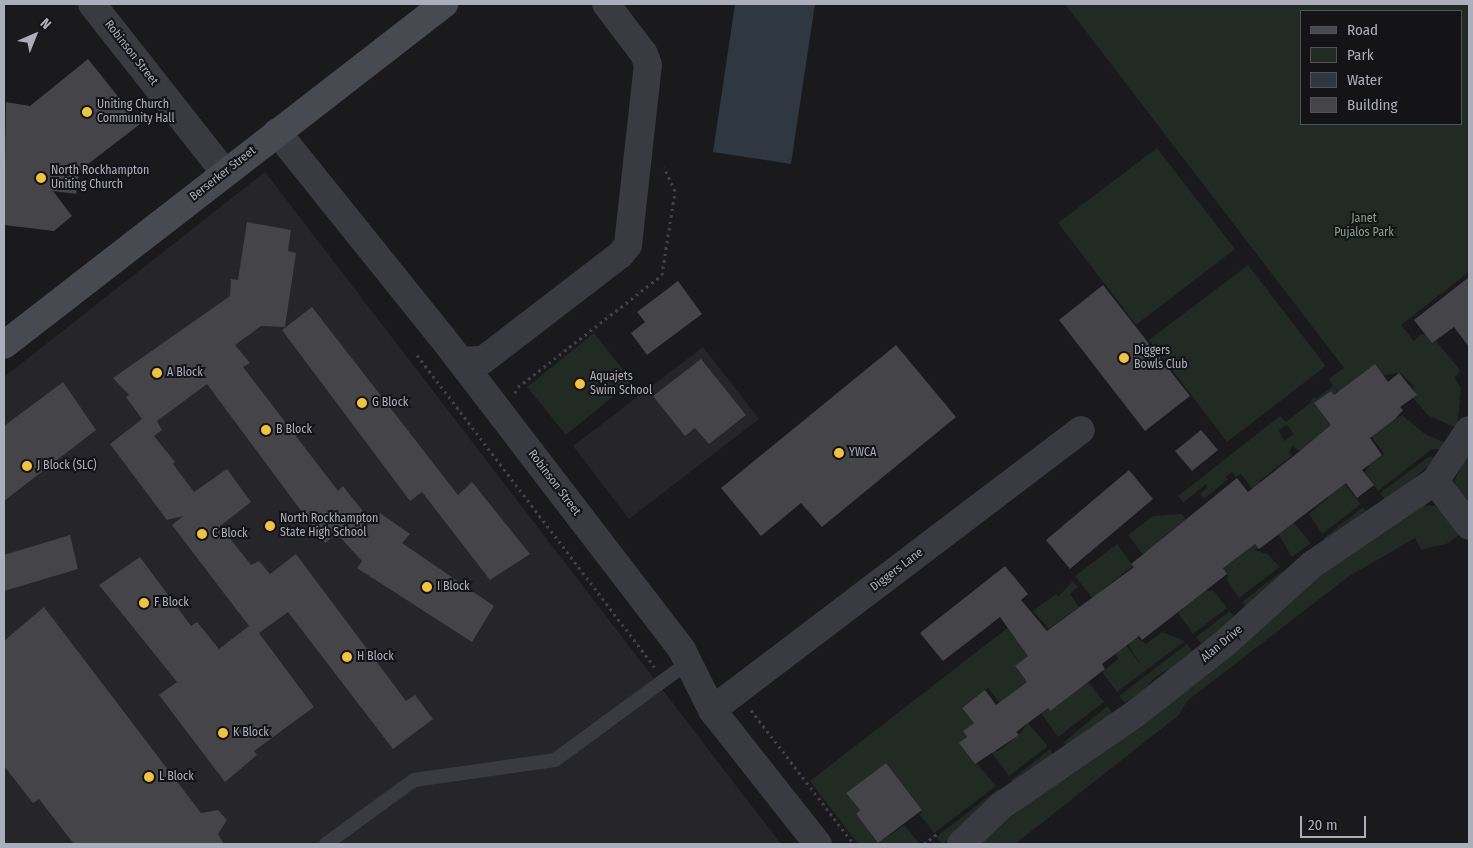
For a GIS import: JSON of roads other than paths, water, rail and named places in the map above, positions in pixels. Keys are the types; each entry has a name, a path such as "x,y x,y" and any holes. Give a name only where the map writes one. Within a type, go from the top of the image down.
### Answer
{"street":[{"name":"Robinson Street","path":"92,4 225,173"},
{"name":"Berserker Street","path":"4,346 444,4"},
{"path":"461,361 483,360 620,255 628,245 648,65 644,54 606,4"},
{"name":"Robinson Street","path":"277,132 461,361 689,662 712,710 818,844"},
{"name":"Diggers Lane","path":"712,710 1081,430"},
{"name":"Alan Drive","path":"961,844 1000,806 1135,714 1206,659 1312,564 1435,481 1469,430"},
{"path":"1435,481 1469,526"}],"lane":[{"path":"326,844 414,780 555,760 689,662"}],"water":[{"path":"735,4 815,4 791,164 713,152"}],"place":[{"name":"Uniting Church Community Hall","path":"87,112"},
{"name":"North Rockhampton Uniting Church","path":"41,178"},
{"name":"Diggers Bowls Club","path":"1124,358"},
{"name":"A Block","path":"157,373"},
{"name":"Aquajets Swim School","path":"580,384"},
{"name":"G Block","path":"362,403"},
{"name":"B Block","path":"266,430"},
{"name":"YWCA","path":"839,453"},
{"name":"J Block (SLC)","path":"27,466"},
{"name":"North Rockhampton State High School","path":"270,526"},
{"name":"C Block","path":"202,534"},
{"name":"I Block","path":"427,587"},
{"name":"F Block","path":"144,603"},
{"name":"H Block","path":"347,657"},
{"name":"K Block","path":"223,733"},
{"name":"L Block","path":"149,777"}],"park label":[{"name":"Janet Pujalos Park","path":"1364,226"}]}
